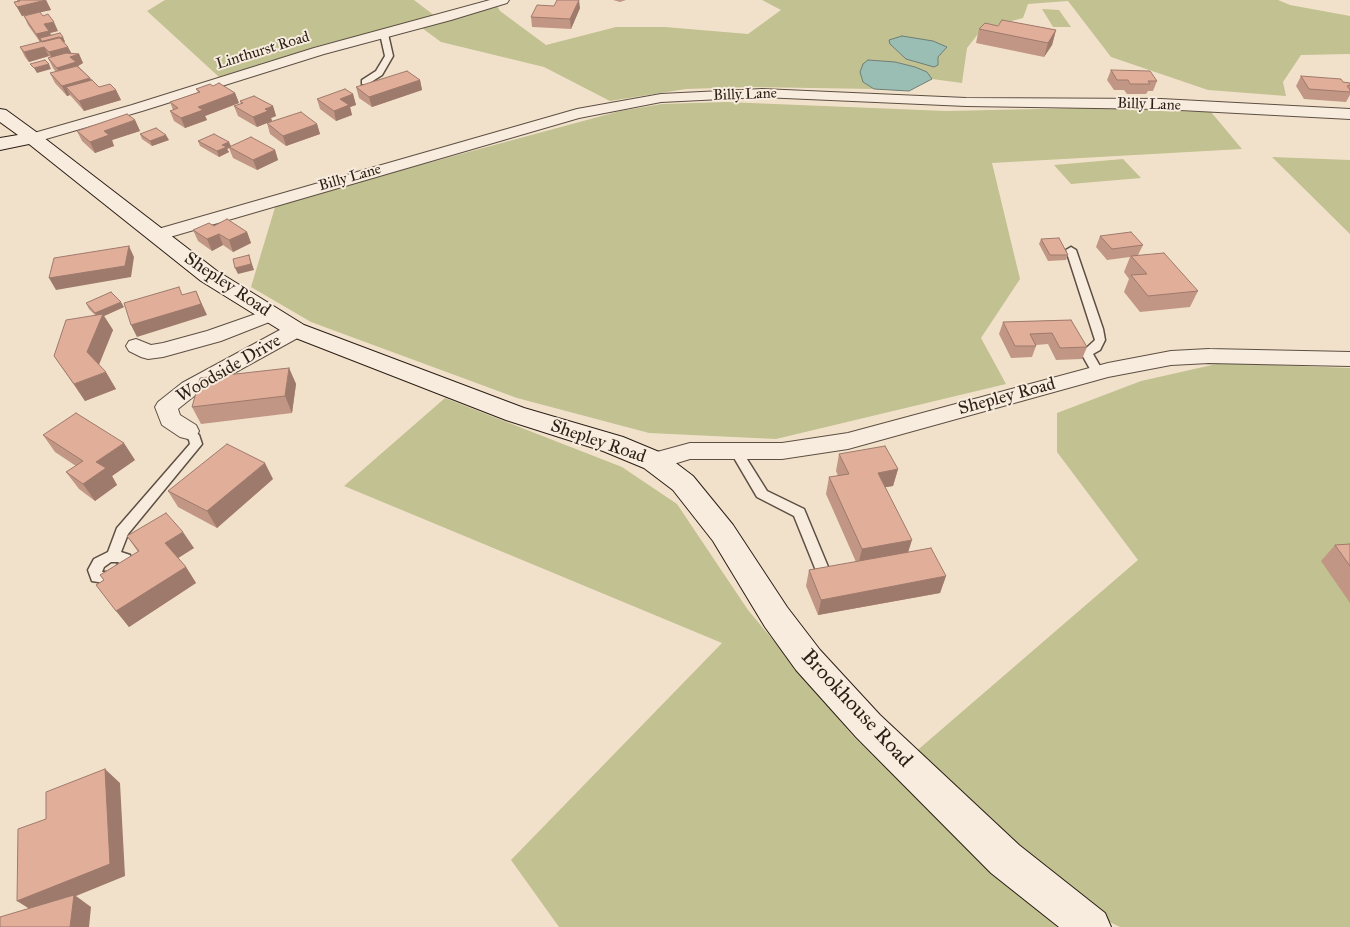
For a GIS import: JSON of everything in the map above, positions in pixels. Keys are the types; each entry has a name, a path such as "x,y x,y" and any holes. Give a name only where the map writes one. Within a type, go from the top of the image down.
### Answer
{"street":[{"name":"Linthurst Road","path":"33,138 137,108 310,53 504,0"},
{"name":"Billy Lane","path":"157,235 577,114 660,98 762,93 966,102 1161,104 1350,114"},
{"name":"Shepley Road","path":"0,114 209,276 296,330 515,414 613,444 654,461 690,451 782,451 848,441 1098,373 1171,358 1218,356 1320,357 1350,360"},
{"path":"0,144 33,138"},
{"path":"136,346 148,352 163,350 214,336 270,314"},
{"name":"Woodside Drive","path":"188,431 170,419 166,407 190,388 296,330"},
{"name":"Brookhouse Road","path":"654,461 683,483 723,533 776,617 808,660 868,726 1005,859 1091,927"}],"lane":[{"path":"365,82 379,73 389,56 384,34"},
{"path":"1072,250 1098,329 1100,340 1096,347 1087,353 1098,373"},
{"path":"113,556 122,532 196,444 195,438 188,431"},
{"path":"736,451 762,494 799,513 824,574"}],"shaded area":[{"path":"165,0 414,0 435,16 321,45 219,77 147,11"},
{"path":"762,0 1278,0 1290,5 1350,16 1350,54 1301,55 1283,82 1286,96 1208,90 1111,57 1068,1 1028,4 1023,18 982,29 967,48 962,83 932,79 927,72 895,62 868,60 863,65 863,82 874,89 751,87 686,89 610,101 544,67 441,42 422,28 497,6 500,11 546,45 616,27 665,27 748,34 781,10"},
{"path":"1042,9 1059,10 1071,27 1053,27"},
{"path":"726,102 946,111 1084,108 1211,112 1242,149 992,163 1020,279 981,338 1006,384 776,439 649,433 517,398 311,322 251,287 276,204 620,111 662,104"},
{"path":"1272,157 1350,160 1350,234"},
{"path":"1123,159 1141,178 1071,184 1054,165"},
{"path":"1221,363 1350,368 1350,927 1120,927 1095,915 913,754 1138,560 1057,452 1057,413 1141,381"},
{"path":"445,398 622,467 677,504 748,610 852,735 968,849 1057,927 559,927 511,860 722,643 344,486"}],"water":[{"path":"902,36 933,41 947,47 938,57 938,65 934,67 906,59 890,44 889,40"},
{"path":"868,60 895,62 915,67 927,72 932,79 909,91 874,89 863,82 860,72 863,64"}],"building":[{"path":"19,0 46,0 17,7 14,2"},
{"path":"557,0 579,0 570,19 531,17 537,5 554,6"},
{"path":"40,12 43,16 48,14 54,22 44,24 49,31 36,34 24,16"},
{"path":"1002,20 1056,30 1048,43 979,29 985,23 998,26"},
{"path":"60,33 63,37 42,42 40,38"},
{"path":"59,37 68,47 49,52 44,47 24,52 20,47"},
{"path":"66,53 79,54 70,57 76,62 57,68 48,58"},
{"path":"45,60 49,64 34,68 30,64"},
{"path":"77,66 90,78 62,86 50,73"},
{"path":"1111,70 1150,71 1157,81 1148,81 1150,84 1130,84 1128,80 1117,80"},
{"path":"407,71 420,80 369,97 356,87"},
{"path":"1301,76 1341,79 1343,82 1350,83 1347,86 1350,92 1309,89"},
{"path":"92,80 99,87 110,84 116,90 79,101 66,87"},
{"path":"219,83 235,93 198,107 203,110 181,118 170,111 178,108 170,102 200,92 196,89"},
{"path":"345,89 353,94 340,99 349,105 334,111 317,99"},
{"path":"254,96 273,106 265,109 268,111 253,117 234,106 243,103 240,101"},
{"path":"301,112 317,124 283,136 267,123"},
{"path":"127,114 135,120 104,131 109,135 90,142 77,131"},
{"path":"156,128 166,135 150,141 140,134"},
{"path":"214,134 229,142 222,145 227,147 217,151 198,141"},
{"path":"251,137 275,150 253,160 229,147"},
{"path":"227,219 247,232 229,240 219,234 207,239 193,230 209,223 214,226"},
{"path":"1131,232 1143,245 1112,249 1100,236"},
{"path":"1059,238 1068,255 1050,255 1041,239"},
{"path":"129,246 125,266 49,278 54,258"},
{"path":"1164,253 1198,291 1148,296 1131,275 1147,274 1131,256"},
{"path":"249,255 251,264 235,268 233,259"},
{"path":"179,287 182,295 196,291 201,304 131,325 124,303"},
{"path":"111,292 121,302 95,313 86,303"},
{"path":"103,314 87,352 106,372 74,384 54,356 66,320"},
{"path":"1071,320 1087,347 1060,348 1052,333 1030,334 1036,346 1015,346 1003,322"},
{"path":"289,368 285,396 192,407 200,378"},
{"path":"76,413 124,443 96,462 106,468 83,484 66,472 83,461 43,435"},
{"path":"227,444 265,463 207,511 168,491"},
{"path":"885,446 898,469 878,473 912,540 862,549 829,477 849,474 839,454"},
{"path":"166,513 183,532 165,543 186,567 116,611 96,585 104,580 100,575 139,551 127,536"},
{"path":"1350,544 1350,566 1335,545"},
{"path":"931,548 946,576 821,600 809,570"},
{"path":"105,769 110,864 17,901 18,829 46,819 46,792"},
{"path":"74,895 70,927 0,927 0,917"}]}
